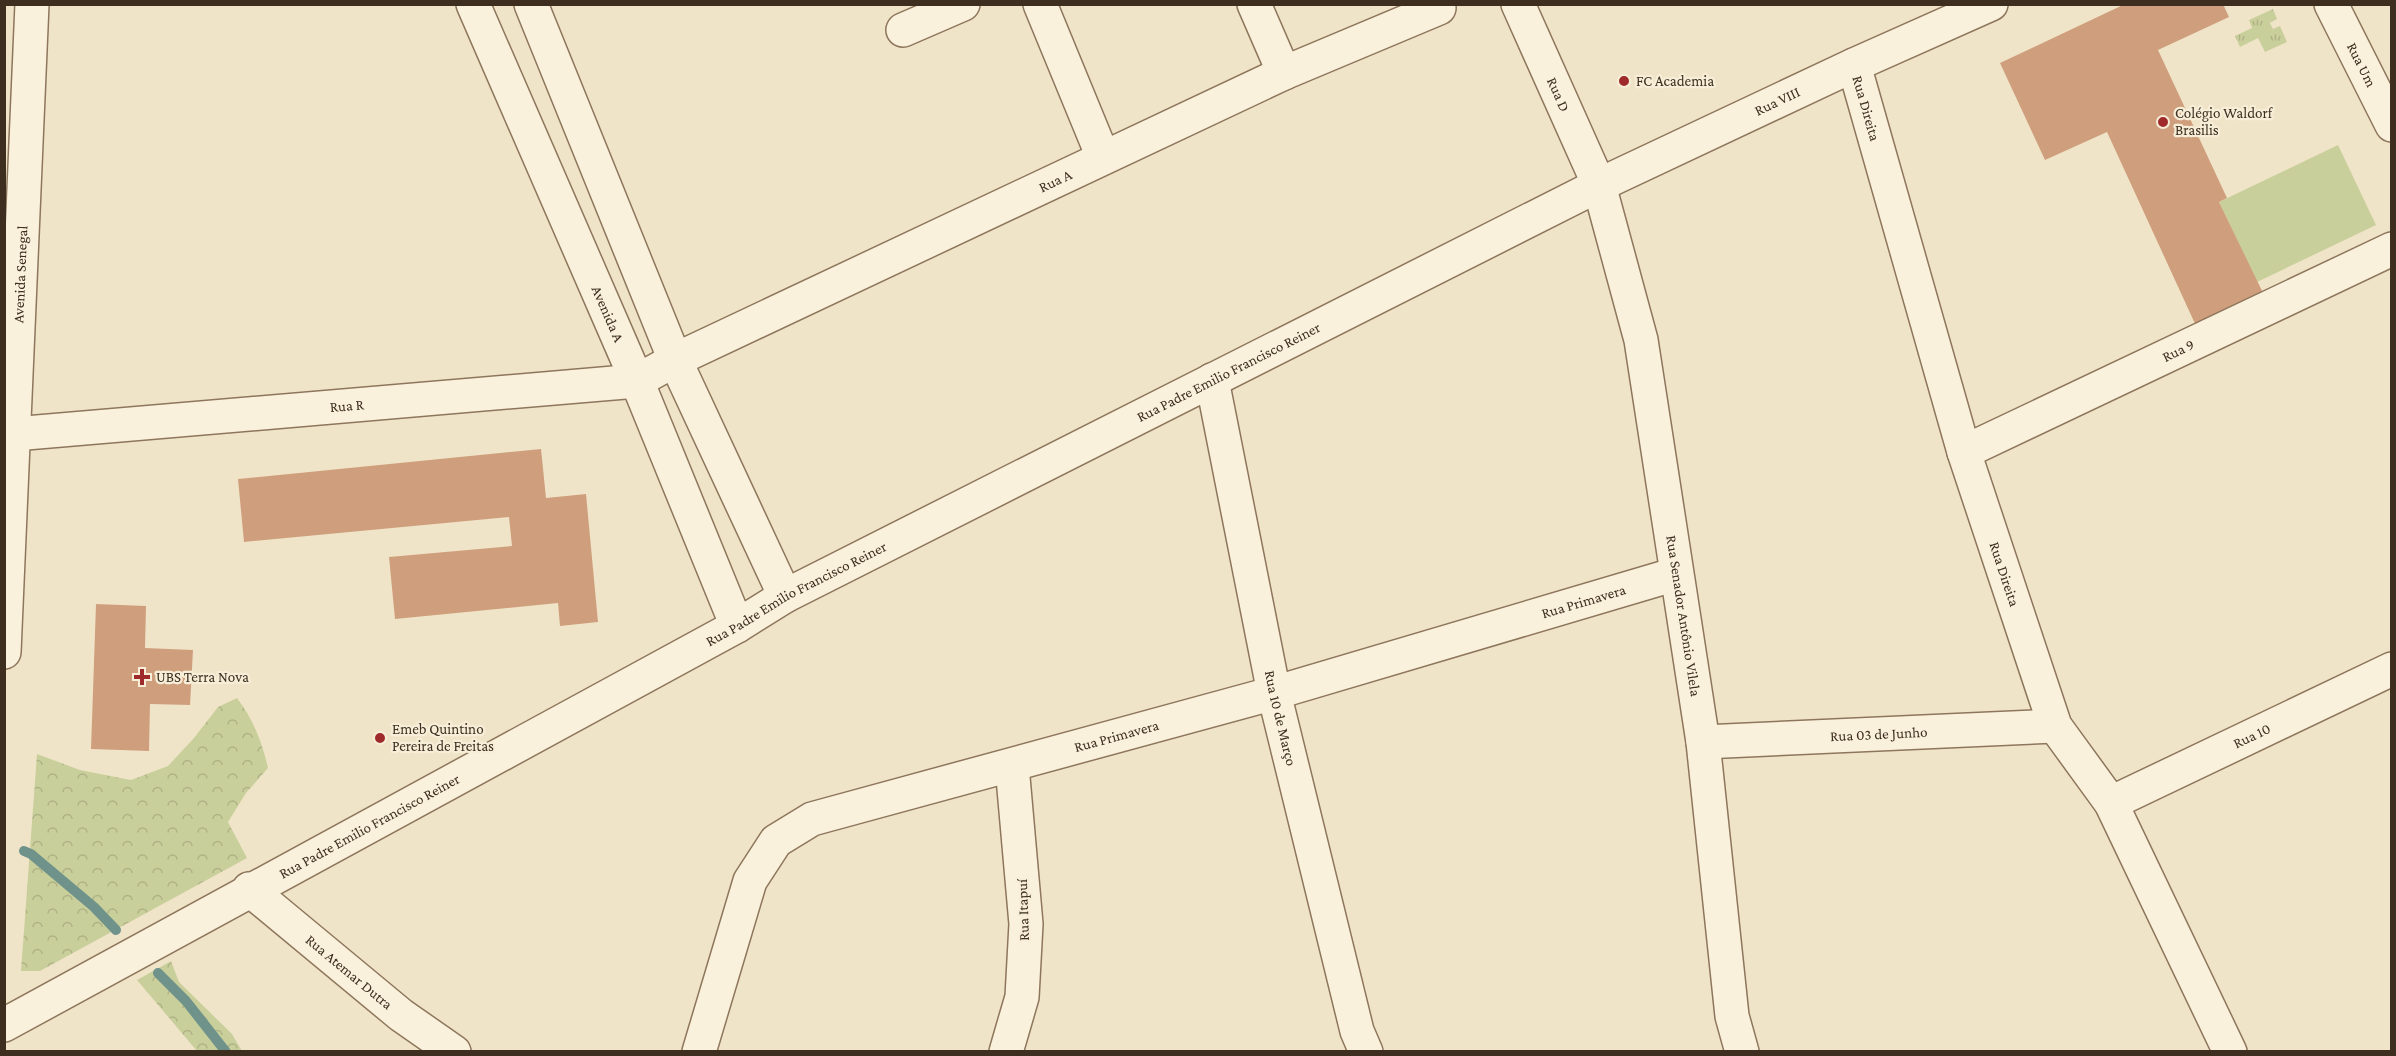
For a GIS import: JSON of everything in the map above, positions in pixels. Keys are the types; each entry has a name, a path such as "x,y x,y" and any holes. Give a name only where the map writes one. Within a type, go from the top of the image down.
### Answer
{"street":[{"name":"Avenida Senegal","path":"4,652 32,4"},
{"name":"Avenida A","path":"472,4 637,381 736,626"},
{"path":"531,4 675,360 785,596"},
{"path":"903,30 963,4"},
{"path":"1040,4 1103,157"},
{"path":"1254,4 1284,73"},
{"name":"Rua D","path":"1518,4 1599,185"},
{"name":"Rua VIII","path":"1599,185 1854,65 1950,12 1991,4"},
{"name":"Rua Um","path":"2331,4 2391,125"},
{"name":"Rua A","path":"675,360 1284,73 1439,8"},
{"name":"Rua Direita","path":"1854,65 1964,452 2055,726 2111,803 2230,1052"},
{"name":"Rua Padre Emilio Francisco Reiner","path":"4,1025 736,626 785,596 1599,185"},
{"name":"Rua Senador Antônio Vilela","path":"1599,185 1641,340 1703,742 1732,1016 1742,1052"},
{"name":"Rua 9","path":"1964,452 2391,249"},
{"name":"Rua R","path":"14,434 637,381 675,360"},
{"name":"Rua 10 de Março","path":"1212,381 1274,693 1357,1031 1366,1052"},
{"name":"Rua Primavera","path":"699,1052 750,881 776,841 812,819 1274,693 1676,574"},
{"name":"Rua 10","path":"2111,803 2391,669"},
{"name":"Rua 03 de Junho","path":"1703,742 2055,726"},
{"name":"Rua Itapuí","path":"1006,1052 1022,997 1026,924 1012,766"},
{"name":"Rua Atemar Dutra","path":"249,890 401,1015 454,1052"}],"green space":[{"path":"2273,9 2277,19 2270,23 2273,29 2280,26 2287,42 2265,52 2258,38 2240,47 2235,36 2252,28 2249,20"},
{"path":"2338,145 2376,225 2257,282 2219,202"},
{"path":"237,698 256,731 268,768 246,793 228,822 247,858 40,971 21,971 37,754 80,770 131,780 168,766 218,707"},
{"path":"171,961 179,982 232,1034 242,1051 197,1051 137,980"}],"building":[{"path":"2125,4 2223,4 2229,17 2158,50 2227,198 2219,202 2265,297 2197,328 2107,132 2045,160 2000,63"},
{"path":"541,449 546,498 586,494 598,622 560,626 558,603 395,619 389,557 512,546 509,517 244,542 238,479"},
{"name":"UBS Terra Nova","path":"96,604 146,606 145,648 193,650 190,705 150,704 149,751 91,749"}],"waterway":[{"path":"24,851 31,854 94,907 116,930"},
{"path":"158,973 186,1001 226,1052"}],"place":[{"name":"FC Academia","path":"1624,81"},
{"name":"Colégio Waldorf Brasilis","path":"2163,122"},
{"name":"UBS Terra Nova","path":"142,677"},
{"name":"Emeb Quintino Pereira de Freitas","path":"380,738"}]}
